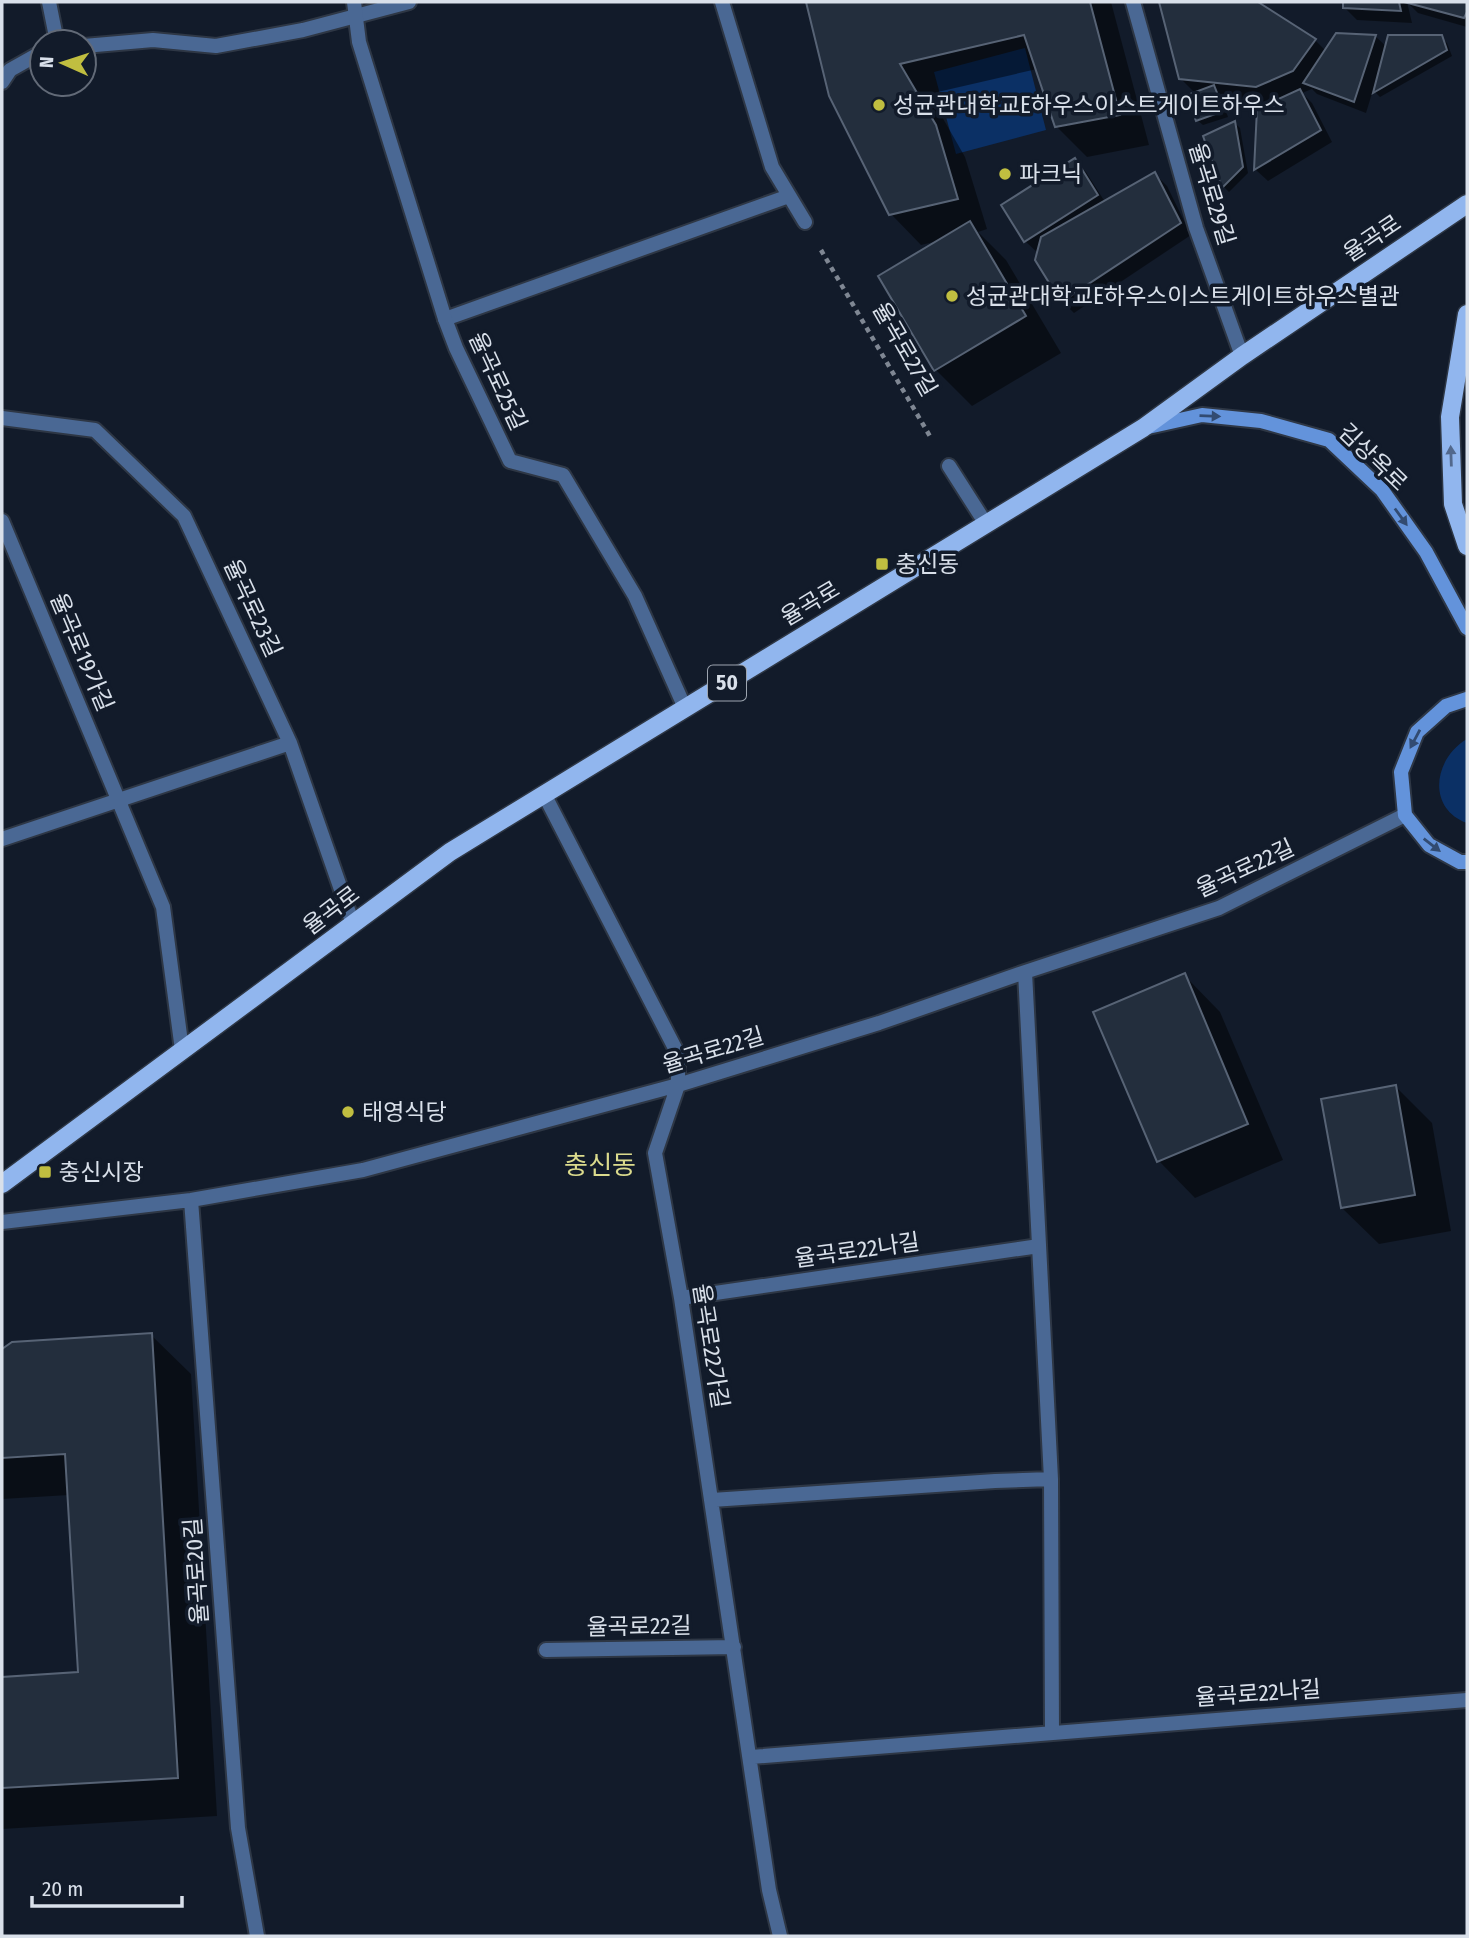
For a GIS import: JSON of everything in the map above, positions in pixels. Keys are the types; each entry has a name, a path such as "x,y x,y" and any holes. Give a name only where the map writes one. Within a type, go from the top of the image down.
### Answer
{"main road":[{"name":"율곡로","path":"2,1184 450,852 1143,428 1242,356 1467,204"},
{"path":"1467,314 1450,417 1452,504 1467,546"}],"street":[{"path":"49,2 54,28"},
{"path":"98,45 153,40 216,46 303,30 355,9 409,2"},
{"path":"722,2 772,167 805,222"},
{"name":"율곡로29길","path":"1133,2 1196,228 1242,356"},
{"name":"율곡로25길","path":"355,9 359,42 456,348 510,461 563,475 635,596 685,708"},
{"path":"2,82 10,70 28,60"},
{"path":"445,319 789,196"},
{"name":"김상옥로","path":"1143,428 1202,415 1261,421 1329,440 1382,490 1426,552 1467,628"},
{"name":"율곡로23길","path":"2,418 95,430 184,516 290,743 353,924"},
{"path":"948,466 986,524"},
{"name":"율곡로19가길","path":"2,521 120,801"},
{"path":"1467,699 1446,706 1417,732 1401,772 1405,815 1429,845 1460,862 1467,862"},
{"path":"2,839 290,743"},
{"name":"율곡로22가길","path":"544,794 678,1054 678,1085 655,1153 681,1298 769,1890 780,1936"},
{"path":"120,801 163,907 182,1050"},
{"name":"율곡로22길","path":"2,1222 191,1200 363,1170 678,1085 879,1023 1219,908 1405,815"},
{"path":"1025,972 1051,1479 1052,1732"},
{"name":"율곡로20길","path":"191,1200 238,1828 257,1936"},
{"name":"율곡로22나길","path":"681,1298 1039,1246"},
{"path":"712,1500 1051,1479"},
{"name":"율곡로22길","path":"546,1650 734,1647"},
{"name":"율곡로22나길","path":"751,1757 1467,1700"}],"path":[{"name":"율곡로27길","path":"805,222 948,466"}],"shaded area":[{"path":"1025,48 1046,130 956,154 934,72"},
{"path":"1467,739 1467,823 1454,816 1445,806 1440,795 1439,782 1447,758"}],"building":[{"name":"성균관대학교E하우스이스트게이트하우스","path":"806,2 1090,2 1120,115 1055,127 1024,35 900,64 936,125 958,199 889,215 829,96"},
{"path":"1159,2 1258,2 1316,39 1293,71 1256,87 1179,79"},
{"path":"1343,2 1399,2 1401,11 1343,8"},
{"path":"1404,2 1467,2 1467,12 1464,18"},
{"path":"1336,33 1376,35 1354,102 1303,83"},
{"path":"1388,35 1442,35 1447,50 1373,93"},
{"path":"1214,85 1224,111 1196,121 1187,95"},
{"path":"1300,89 1321,130 1254,170 1257,109"},
{"path":"1235,121 1243,167 1222,188 1203,136"},
{"path":"1075,158 1098,195 1024,242 1001,205"},
{"path":"1155,172 1181,223 1061,302 1035,260 1041,237"},
{"name":"성균관대학교E하우스이스트게이트하우스별관","path":"970,221 1026,316 934,371 878,276"},
{"path":"1185,973 1248,1124 1157,1162 1093,1012"},
{"path":"1396,1085 1415,1195 1341,1208 1321,1099"},
{"path":"152,1333 178,1778 2,1788 2,1677 78,1672 65,1454 2,1458 2,1349 12,1342"}],"place":[{"name":"성균관대학교E하우스이스트게이트하우스","path":"879,105"},
{"name":"파크닉","path":"1005,174"},
{"name":"성균관대학교E하우스이스트게이트하우스별관","path":"952,296"},
{"name":"충신동","path":"882,564"},
{"name":"태영식당","path":"348,1112"},
{"name":"충신시장","path":"45,1172"}],"district":[{"name":"충신동","path":"600,1165"}]}
